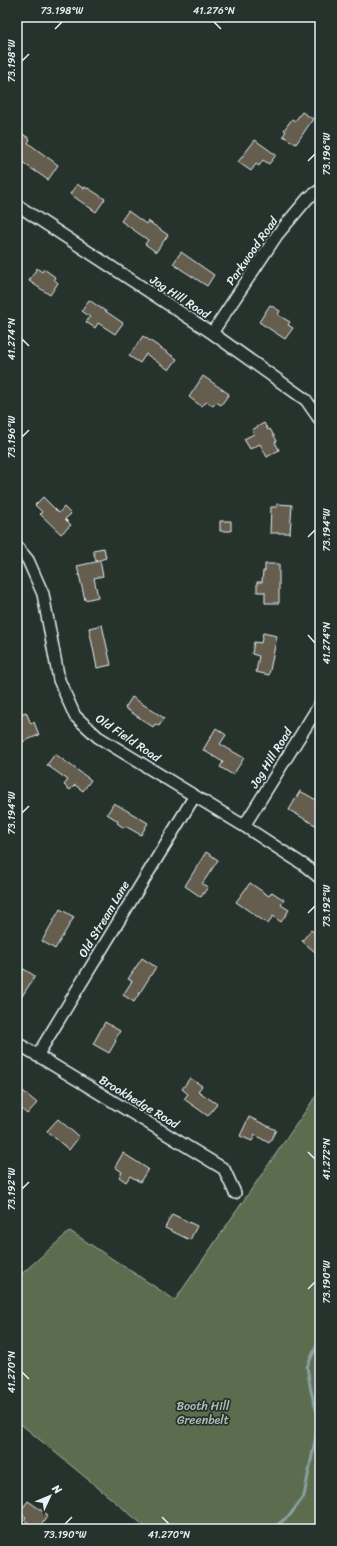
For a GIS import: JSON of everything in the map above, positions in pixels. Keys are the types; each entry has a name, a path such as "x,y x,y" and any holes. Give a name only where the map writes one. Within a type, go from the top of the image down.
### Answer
{"street":[{"name":"Parkwood Road","path":"212,333 277,235 308,198 320,190"},
{"name":"Jog Hill Road","path":"17,205 212,333 306,400 320,420"},
{"name":"Old Field Road","path":"17,547 28,560 43,594 59,680 75,716 98,737 194,797 244,826 320,878"},
{"name":"Jog Hill Road","path":"244,826 320,704"},
{"name":"Old Stream Lane","path":"37,1056 194,797"},
{"name":"Brookhedge Road","path":"17,1044 224,1169 235,1193"}],"green space":[{"name":"Booth Hill Greenbelt","path":"320,1090 320,1529 148,1529 17,1421 17,1278 70,1231 175,1300"}],"building":[{"path":"302,112 313,119 296,144 283,136 286,131 284,130 292,119 295,121"},
{"path":"21,133 30,139 28,143 58,165 48,180 19,160 24,152 17,147 17,139"},
{"path":"255,140 276,155 269,164 263,160 259,166 256,164 251,171 238,162"},
{"path":"77,184 84,189 85,187 88,188 105,199 96,212 70,194"},
{"path":"128,211 146,224 148,221 168,235 156,252 145,244 148,240 121,221"},
{"path":"181,252 214,275 207,286 173,264"},
{"path":"37,268 42,272 44,269 55,277 54,279 58,283 50,295 29,281"},
{"path":"89,300 123,323 115,334 98,323 95,328 86,322 90,317 82,311"},
{"path":"270,305 280,311 278,315 290,322 288,325 293,328 285,339 259,322"},
{"path":"143,336 177,359 169,370 146,354 140,363 129,356"},
{"path":"203,376 229,394 221,405 216,402 213,406 207,402 201,406 189,397"},
{"path":"264,423 268,430 270,429 277,441 275,442 279,450 267,457 260,444 250,449 244,439 254,434 252,430"},
{"path":"43,497 59,513 64,507 71,514 65,519 71,525 61,534 40,514 42,512 35,505"},
{"path":"277,504 292,505 290,533 270,533 271,507 277,507"},
{"path":"220,521 231,521 231,531 220,531"},
{"path":"104,548 106,558 96,561 93,550"},
{"path":"100,561 103,576 94,578 98,597 85,600 77,566"},
{"path":"265,564 279,564 279,603 265,603 265,592 257,592 257,582 262,582"},
{"path":"102,625 111,665 97,668 89,628"},
{"path":"263,633 277,636 269,675 256,672 259,656 252,654 254,642 261,643"},
{"path":"132,697 164,718 159,726 155,724 153,727 125,708"},
{"path":"26,712 31,724 34,722 39,735 22,742 17,730 17,715"},
{"path":"216,728 226,735 220,744 244,758 233,775 220,767 223,762 203,750"},
{"path":"55,754 91,780 83,791 75,785 70,790 64,785 68,780 47,765"},
{"path":"300,791 320,802 320,821 317,826 289,810"},
{"path":"114,803 148,823 141,835 125,826 124,828 117,823 118,821 107,814"},
{"path":"206,852 218,860 202,884 208,887 201,897 185,886"},
{"path":"250,883 269,896 272,892 284,900 281,905 289,910 281,922 273,916 268,924 236,902"},
{"path":"60,909 74,917 55,949 42,941"},
{"path":"311,930 320,937 320,956 302,941"},
{"path":"142,958 156,967 134,1002 123,995 132,981 128,979"},
{"path":"22,968 35,976 17,1004 17,975"},
{"path":"105,1022 120,1031 109,1053 93,1044"},
{"path":"190,1078 202,1086 198,1091 217,1104 208,1116 184,1099 188,1094 182,1089"},
{"path":"17,1086 37,1103 27,1114 17,1105"},
{"path":"249,1117 276,1130 269,1143 255,1135 252,1141 240,1136"},
{"path":"58,1119 79,1137 69,1150 47,1131"},
{"path":"123,1153 148,1169 140,1182 130,1176 126,1182 119,1177 122,1172 115,1167"},
{"path":"172,1214 197,1226 190,1240 165,1228"},
{"path":"28,1501 48,1515 40,1527 34,1523 32,1525 24,1520 26,1517 19,1513"}],"waterway":[{"path":"272,1529 290,1515 304,1496 319,1420 311,1391 307,1367 320,1338"}]}
